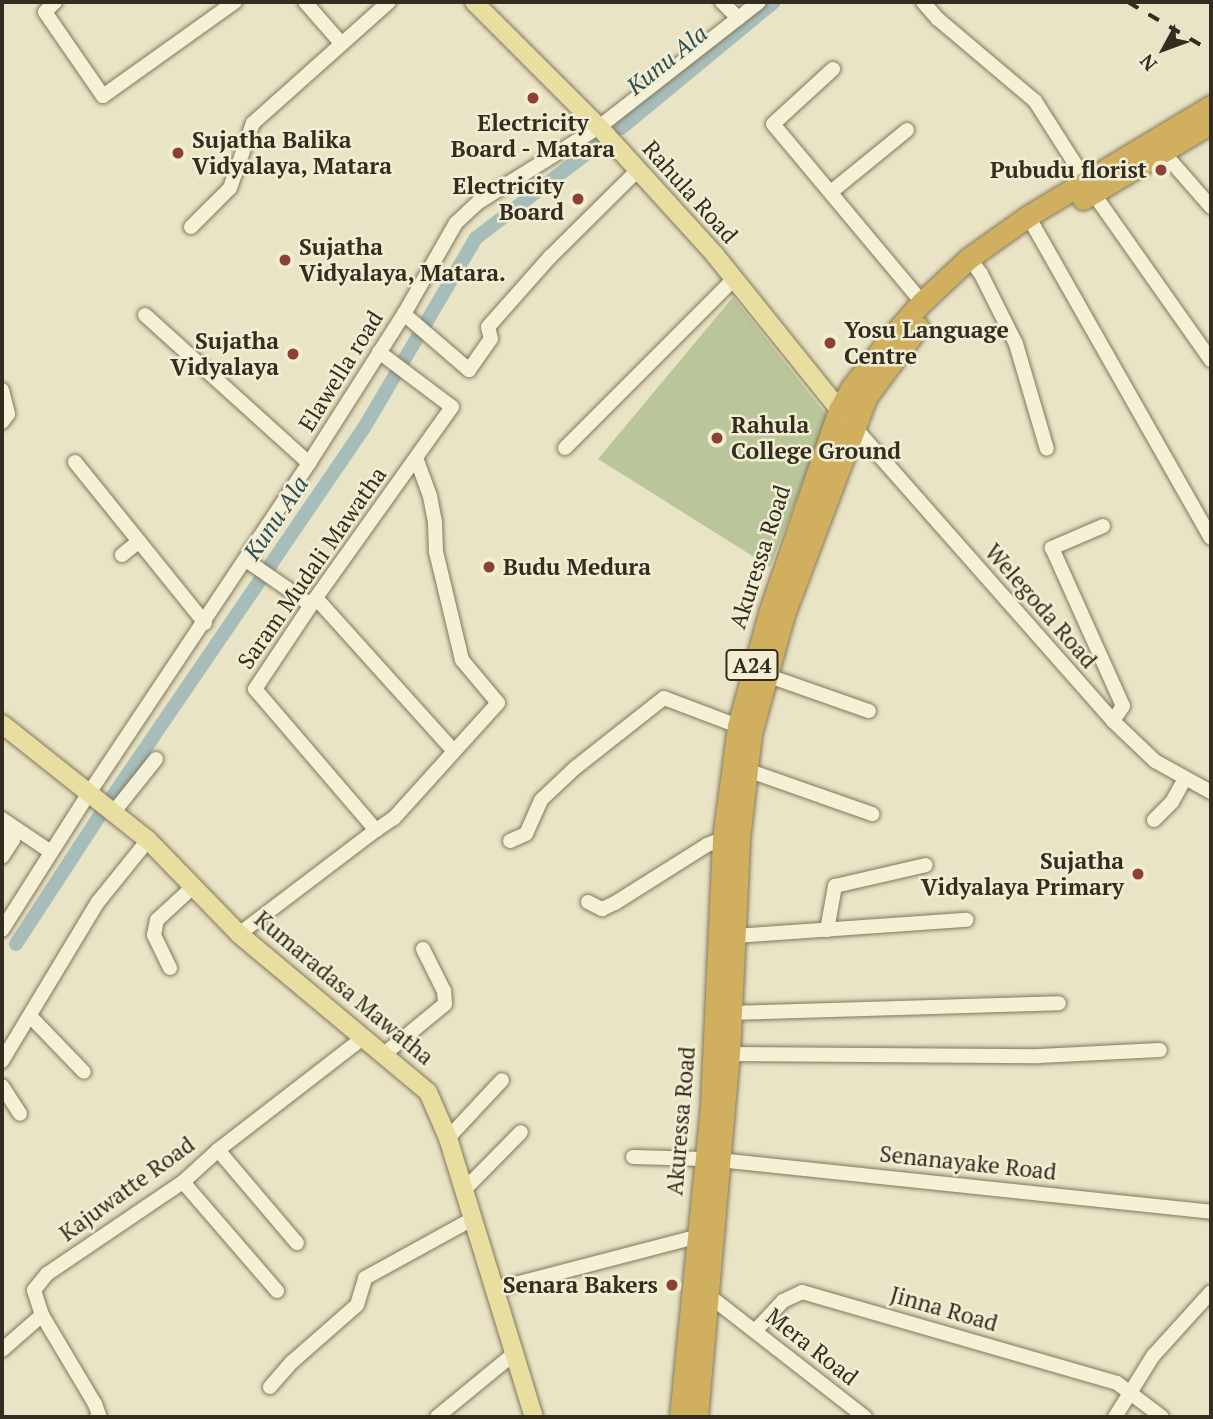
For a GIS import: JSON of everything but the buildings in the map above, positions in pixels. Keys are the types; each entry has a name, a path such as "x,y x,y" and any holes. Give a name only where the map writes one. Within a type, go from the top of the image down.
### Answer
{"highway":[{"name":"Akuressa Road","path":"697,1417 696,1237 729,1054 730,1013 724,985 723,839 738,726 770,610 839,410 866,367 922,302 1031,221 1090,187 1211,106"},
{"name":"Akuressa Road","path":"1090,187 1163,152 1211,123"},
{"name":"Akuressa Road","path":"680,1417 698,1300 712,1160 711,1105 724,985 735,936 739,839 751,733 784,614 867,396 903,345 973,264"}],"main road":[{"name":"Rahula Road","path":"474,2 599,127 638,170 734,279 855,428"},
{"name":"Kumaradasa Mawatha","path":"2,724 148,840 239,934 429,1092 448,1138 474,1218 534,1417"}],"street":[{"path":"55,2 45,12 103,96 235,2"},
{"path":"304,2 341,43"},
{"path":"191,227 230,188 253,122 389,2"},
{"path":"722,2 738,18"},
{"name":"Elawella road","path":"2,930 89,793 205,623 309,463 404,314 456,223 480,201 599,127 759,2"},
{"path":"923,2 938,19 1035,102 1090,187 1211,360"},
{"path":"832,69 773,124 922,302"},
{"path":"831,192 907,130"},
{"path":"1163,152 1211,207"},
{"path":"404,314 469,370 491,339 488,327 550,257 638,170"},
{"path":"1031,221 1211,538"},
{"path":"973,264 1016,344 1047,449"},
{"path":"565,448 734,279"},
{"path":"145,315 309,463"},
{"name":"Saram Mudali Mawatha","path":"376,830 255,689 452,407 379,352"},
{"path":"2,390 8,414 2,422"},
{"name":"Welegoda Road","path":"855,428 1113,721 1155,761 1184,780 1211,792"},
{"path":"239,934 394,818 498,703 462,660 436,552 435,522 430,496 416,458"},
{"path":"75,461 205,623"},
{"path":"1103,526 1052,548 1122,706 1113,721"},
{"path":"122,555 139,541"},
{"path":"246,560 314,602 454,751"},
{"path":"766,675 869,711"},
{"path":"510,841 526,834 541,800 575,768 664,698 738,726"},
{"path":"113,813 156,759"},
{"path":"747,769 872,814"},
{"path":"1154,820 1172,802 1184,780"},
{"path":"2,820 51,852"},
{"path":"2,827 13,840 2,857"},
{"path":"587,902 602,909 615,903 707,845 723,839"},
{"path":"2,1061 98,902 148,840"},
{"path":"827,930 835,886 926,864"},
{"path":"170,968 153,935 157,920 194,886"},
{"path":"735,936 966,920"},
{"path":"383,1055 445,1004 444,990 424,949"},
{"path":"730,1013 1059,1003"},
{"path":"31,1017 84,1072"},
{"name":"Kajuwatte Road","path":"97,1417 99,1415 95,1404 42,1315 34,1290 47,1275 183,1182 218,1150 363,1038"},
{"path":"729,1054 1039,1056 1160,1050"},
{"path":"448,1138 502,1080"},
{"path":"2,1086 20,1114"},
{"path":"464,1190 521,1132"},
{"path":"218,1150 297,1243"},
{"name":"Senanayake Road","path":"633,1157 712,1160 1211,1212"},
{"path":"183,1182 277,1291"},
{"path":"270,1387 292,1362 357,1305 365,1278 474,1218"},
{"path":"496,1289 696,1237"},
{"name":"Jinna Road","path":"755,1331 783,1301 802,1292 1116,1383 1132,1393"},
{"path":"1115,1417 1153,1356 1211,1292"},
{"name":"Mera Road","path":"698,1300 731,1312 864,1417"},
{"path":"2,1350 42,1315"},
{"path":"437,1417 515,1353"},
{"path":"1132,1393 1162,1417"}],"green space":[{"name":"Rahula College Ground","path":"733,297 828,417 770,567 598,459"}],"waterway":[{"name":"Kunu Ala","path":"621,128 774,2"},
{"name":"Kunu Ala","path":"16,944 106,806 364,428 476,238 599,144"}],"railway":[{"path":"1128,2 1211,51"}],"place":[{"name":"Electricity Board - Matara","path":"533,98"},
{"name":"Sujatha Balika Vidyalaya, Matara","path":"178,153"},
{"name":"Pubudu florist","path":"1161,170"},
{"name":"Electricity Board","path":"578,199"},
{"name":"Sujatha Vidyalaya, Matara.","path":"285,260"},
{"name":"Yosu Language Centre","path":"830,343"},
{"name":"Sujatha Vidyalaya","path":"293,354"},
{"name":"Rahula College Ground","path":"717,438"},
{"name":"Budu Medura","path":"489,567"},
{"name":"Sujatha Vidyalaya Primary","path":"1138,874"},
{"name":"Senara Bakers","path":"672,1285"}]}
